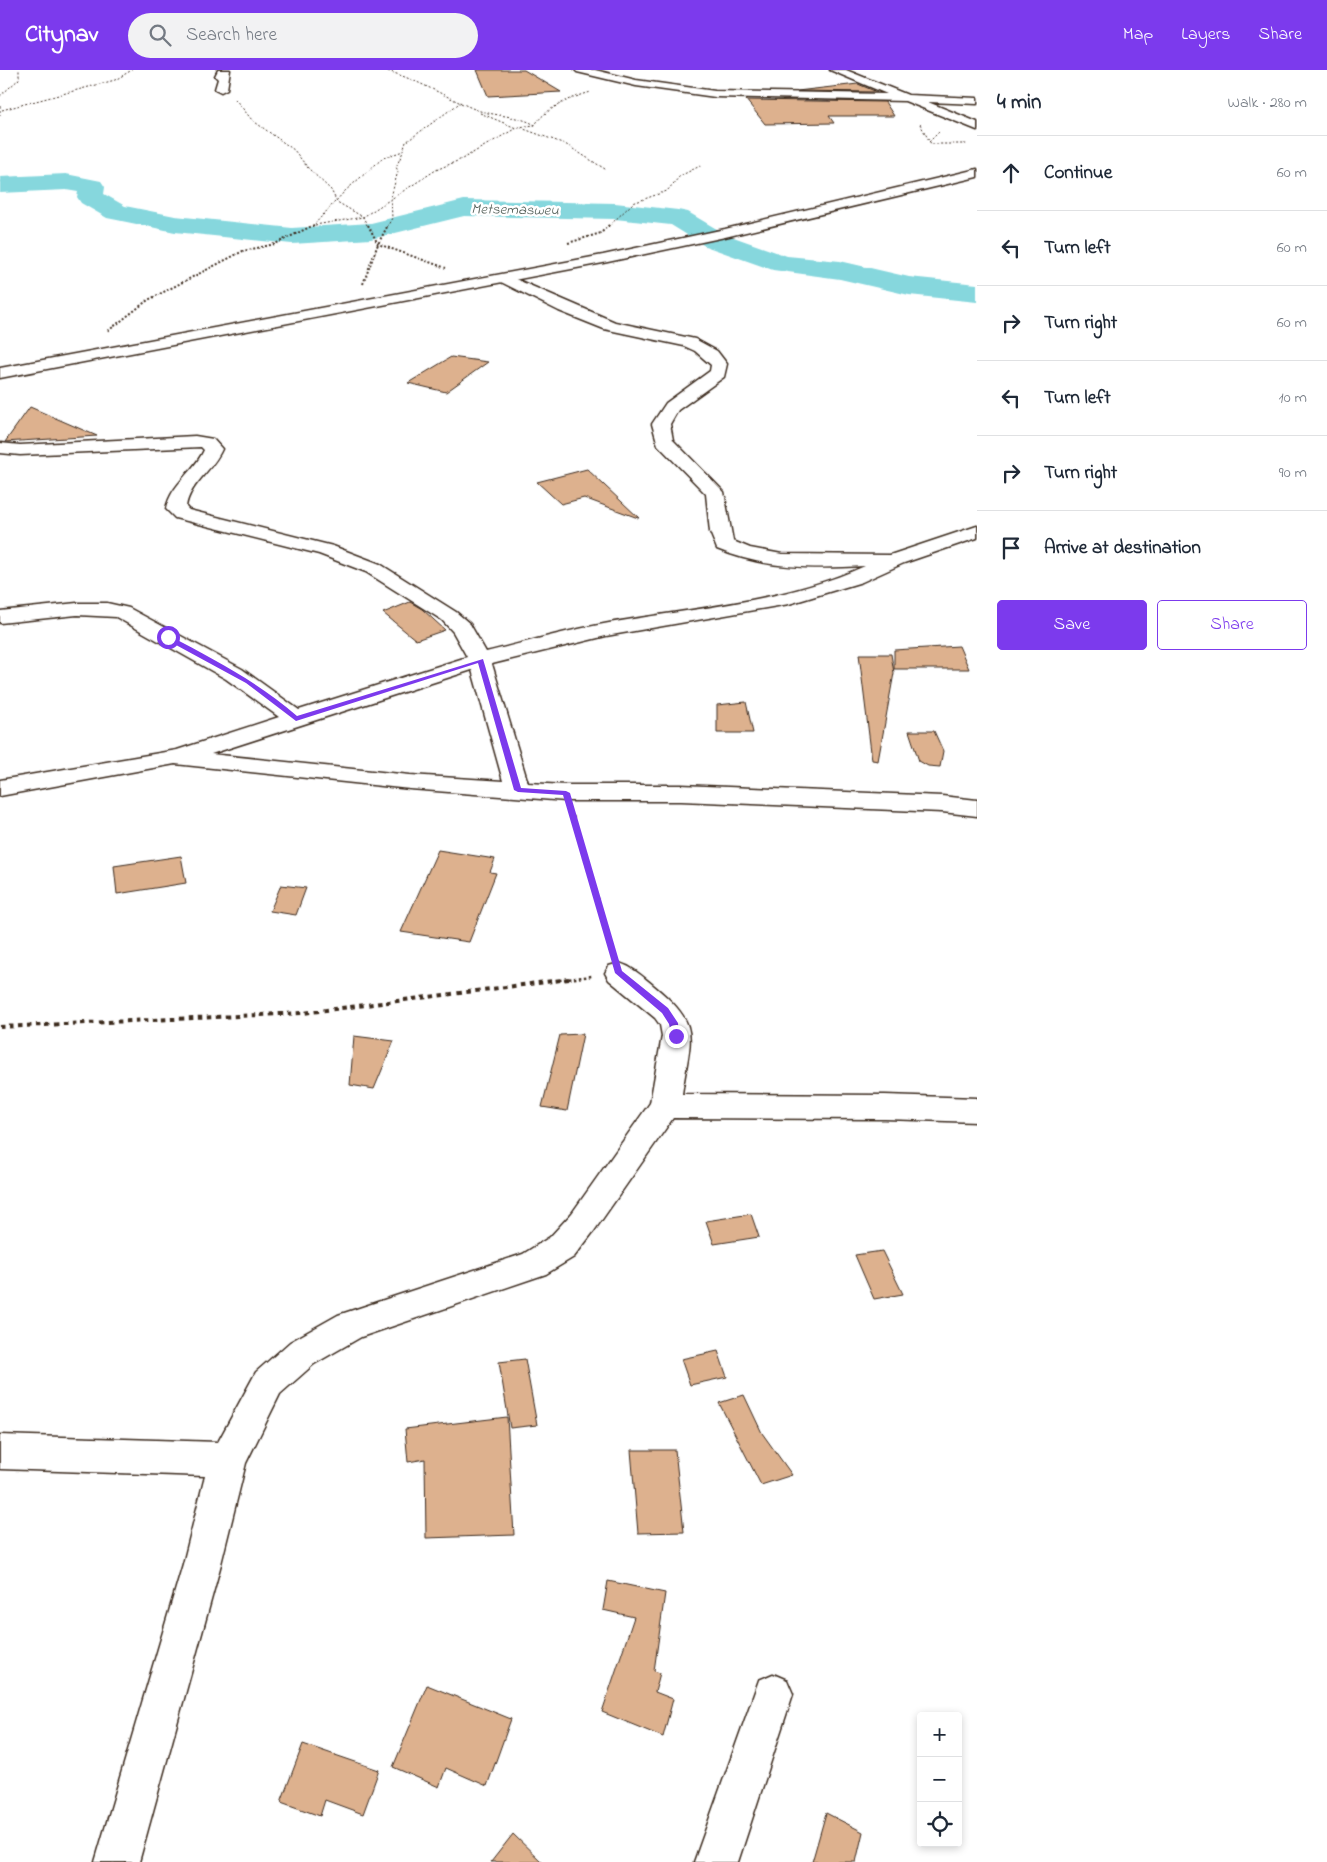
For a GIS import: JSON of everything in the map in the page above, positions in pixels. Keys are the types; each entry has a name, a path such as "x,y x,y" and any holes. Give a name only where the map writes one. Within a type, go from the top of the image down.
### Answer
{"street":[{"path":"221,89 224,78 221,76 224,70"},
{"path":"581,70 630,82 734,96 977,101"},
{"path":"630,82 649,70"},
{"path":"836,70 857,76 904,98 977,126"},
{"path":"857,76 874,73"},
{"path":"0,374 506,279 721,234 977,173"},
{"path":"506,279 596,321 625,330 687,343 706,349 714,356 720,364 718,373 672,408 661,424 664,441 715,492 718,500 720,536 724,545 736,551 770,559 808,562 897,559"},
{"path":"0,448 46,449 195,441 208,443 213,448 211,457 181,494 176,503 176,509 182,514 326,550 373,568 450,616 462,629 480,660 518,790"},
{"path":"0,788 175,757 480,660 606,630 782,600 855,578 897,559 977,532"},
{"path":"0,617 82,608 104,608 122,612 249,682 269,695 296,719"},
{"path":"175,757 410,782 518,790 566,793 681,793 942,804 977,808"},
{"path":"117,1862 202,1564 228,1460 268,1383 302,1353 350,1326 534,1264 562,1247 583,1222 665,1106 676,1036 674,1023 665,1011 619,973"},
{"path":"665,1106 885,1107 977,1110"},
{"path":"0,1452 228,1460"},
{"path":"716,1862 773,1694"}],"path":[{"path":"0,96 19,79 19,70"},
{"path":"2,110 114,80 132,70"},
{"path":"384,70 411,78 461,102 473,110 517,128 550,135 586,155 605,169"},
{"path":"104,335 148,300 243,250 275,244 315,225 363,217 391,197 436,170 462,159 517,128 535,125 540,117 562,104 568,98 630,82"},
{"path":"348,310 392,218 391,197 398,172 396,167 406,142 424,132 461,102"},
{"path":"0,106 2,110 0,116"},
{"path":"473,110 526,120 535,125"},
{"path":"245,113 294,150 308,168 331,190 336,202 363,217 378,244 451,270"},
{"path":"315,225 345,190 374,169 383,158 403,151"},
{"path":"621,211 633,202 667,191 680,176 702,165"},
{"path":"0,1027 303,1013 619,973 566,793"}],"building":[{"path":"477,70 524,70 561,92 488,96"},
{"path":"858,84 877,92 797,91"},
{"path":"746,100 885,102 894,116 829,116 834,123 765,124"},
{"path":"451,357 488,362 446,392 408,383"},
{"path":"30,407 97,436 5,442"},
{"path":"587,469 639,518 584,498 561,504 537,482"},
{"path":"410,602 422,609 445,630 416,640 383,613"},
{"path":"959,646 969,669 894,669 894,650"},
{"path":"859,654 891,654 894,673 878,761 872,760"},
{"path":"746,702 753,733 717,733 717,705"},
{"path":"909,731 934,731 943,751 940,767 928,766 919,761"},
{"path":"438,850 495,859 490,872 496,873 469,942 401,932"},
{"path":"181,856 186,883 117,894 114,866"},
{"path":"281,885 306,888 296,915 270,911"},
{"path":"583,1034 567,1111 542,1107 560,1035"},
{"path":"354,1036 394,1041 374,1089 350,1085"},
{"path":"751,1214 759,1237 714,1244 706,1221"},
{"path":"882,1251 903,1294 874,1299 855,1255"},
{"path":"718,1351 727,1377 690,1385 681,1359"},
{"path":"525,1359 537,1425 510,1428 499,1362"},
{"path":"744,1395 762,1433 792,1475 761,1485 719,1403"},
{"path":"507,1417 514,1535 426,1538 425,1459 408,1462 405,1429"},
{"path":"631,1450 675,1450 684,1532 638,1533"},
{"path":"608,1581 665,1593 654,1671 660,1673 655,1692 673,1699 663,1737 602,1712 634,1617 603,1610"},
{"path":"427,1685 511,1719 487,1786 446,1768 439,1787 393,1767"},
{"path":"303,1744 379,1770 363,1814 325,1800 320,1816 281,1802"},
{"path":"826,1813 863,1832 856,1862 812,1862"},
{"path":"513,1834 542,1862 491,1862"}],"waterway":[{"name":"Metsemasweu","path":"0,185 66,182 92,187 90,197 117,212 175,224 257,234 292,236 371,231 464,208 615,211 678,218 715,240 783,264 840,270 909,286 977,293"}],"route":[{"path":"168,637 249,682 269,695 296,719 480,660 518,790 566,793 619,973 665,1011 674,1023 676,1036"}]}
